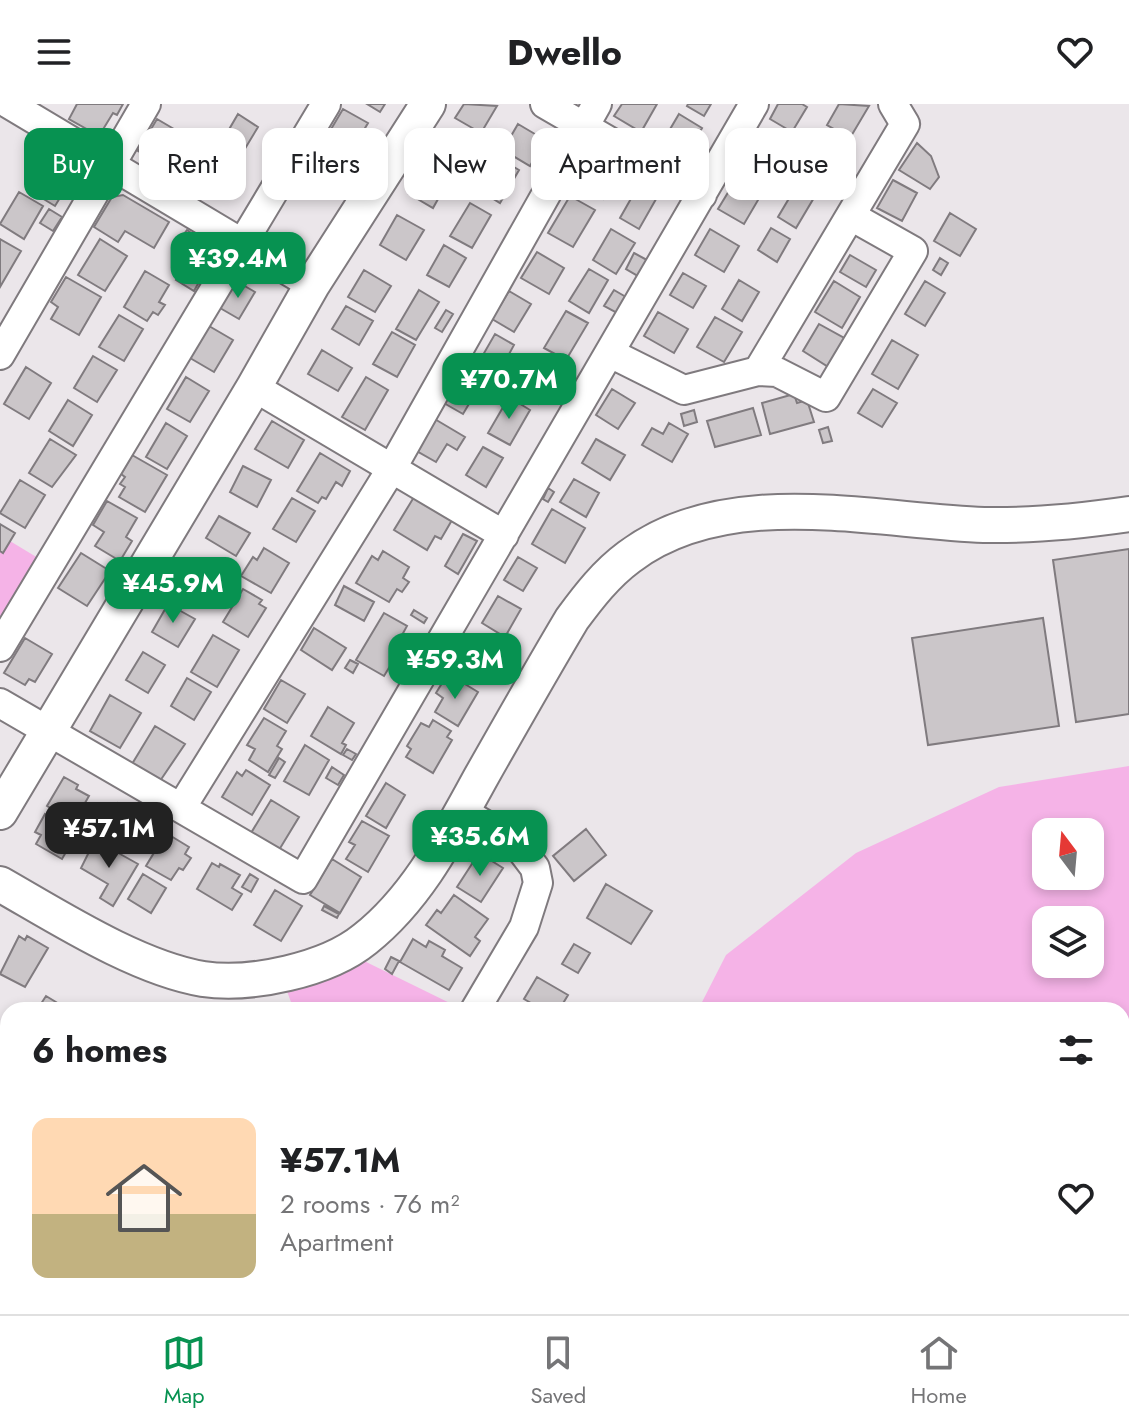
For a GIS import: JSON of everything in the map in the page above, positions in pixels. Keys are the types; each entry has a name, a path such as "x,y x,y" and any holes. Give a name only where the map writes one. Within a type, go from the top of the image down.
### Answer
{"street":[{"path":"9,104 49,128"},
{"path":"123,143 146,104"},
{"path":"0,647 326,104"},
{"path":"0,812 312,285 428,104"},
{"path":"545,104 590,115 608,128"},
{"path":"709,183 754,104"},
{"path":"758,371 905,124 893,104"},
{"path":"181,808 392,468 590,115"},
{"path":"123,173 312,285"},
{"path":"0,355 90,200"},
{"path":"0,703 303,879 699,200"},
{"path":"610,353 684,390 758,371 777,372 826,397 913,251 851,216"},
{"path":"254,387 504,535"},
{"path":"0,884 85,933 158,965 203,979 236,980 311,967 333,959 364,941 399,907 438,854 572,619 598,584 630,556 661,538 699,524 740,515 791,512 874,515 983,525 1067,522 1129,514"},
{"path":"462,811 516,843 535,868 538,883 524,927 480,1002"}],"shaded area":[{"path":"0,535 43,561 0,633"},
{"path":"1129,766 1129,1002 702,1002 726,955 856,853 999,787"},
{"path":"358,958 448,1002 291,1002 285,986"}],"building":[{"path":"77,104 123,104 104,128 85,128 69,119"},
{"path":"367,104 385,104 380,112"},
{"path":"464,104 497,106 484,128 472,128 455,118"},
{"path":"622,104 657,104 643,128 634,128 614,116"},
{"path":"688,104 711,104 704,116"},
{"path":"778,104 802,104 807,107 794,128 785,128 770,119"},
{"path":"839,104 869,106 856,128 832,128 827,125"},
{"path":"343,109 368,123 365,128 332,128"},
{"path":"238,114 258,127 246,147 246,128 230,128"},
{"path":"679,114 702,128 671,128"},
{"path":"157,119 172,128 152,128"},
{"path":"518,124 531,132 530,166 515,157 515,129"},
{"path":"917,143 931,156 939,177 930,189 899,170"},
{"path":"893,180 917,193 902,221 877,208"},
{"path":"19,192 24,195 24,200 33,200 43,206 24,239 0,224"},
{"path":"123,195 169,222 154,248 125,231 118,242 94,227 110,200 123,200"},
{"path":"725,197 725,200 758,200 744,224 718,209"},
{"path":"45,200 59,200 55,206"},
{"path":"419,200 437,200 433,208"},
{"path":"568,200 577,200 595,210 573,247 548,233"},
{"path":"630,200 655,200 639,229 620,218"},
{"path":"788,200 813,200 796,228 778,217"},
{"path":"470,203 491,215 472,248 450,236"},
{"path":"49,209 62,217 53,231 40,223"},
{"path":"950,213 976,229 960,256 934,241"},
{"path":"397,215 424,230 406,260 380,245"},
{"path":"771,228 790,239 777,262 758,250"},
{"path":"611,229 635,243 616,274 593,260"},
{"path":"710,229 739,246 724,272 695,255"},
{"path":"187,230 197,237 195,241 184,234"},
{"path":"0,239 21,251 0,287"},
{"path":"100,239 127,256 105,291 78,275"},
{"path":"444,245 466,258 449,287 427,275"},
{"path":"537,252 564,268 549,294 521,278"},
{"path":"634,253 647,260 638,276 626,269"},
{"path":"850,255 876,270 866,287 840,272"},
{"path":"940,258 948,263 941,275 933,270"},
{"path":"589,269 608,280 589,313 569,301"},
{"path":"364,270 391,286 375,312 348,297"},
{"path":"145,271 169,285 159,302 165,305 158,315 153,312 147,321 124,307"},
{"path":"181,271 199,282 194,291 176,280"},
{"path":"683,273 706,286 693,308 670,295"},
{"path":"66,277 101,297 79,335 51,319 58,307 51,302"},
{"path":"739,280 759,292 742,321 722,309"},
{"path":"236,281 255,292 239,319 220,308"},
{"path":"834,281 860,297 842,328 815,312"},
{"path":"925,281 945,293 925,326 905,314"},
{"path":"419,290 439,302 416,340 396,329"},
{"path":"614,290 626,297 617,313 604,306"},
{"path":"509,291 531,304 514,332 492,319"},
{"path":"346,306 373,321 359,345 332,329"},
{"path":"446,310 453,314 442,332 435,328"},
{"path":"566,311 588,323 566,360 544,348"},
{"path":"658,312 688,329 674,353 644,336"},
{"path":"119,315 143,329 124,361 99,347"},
{"path":"715,317 742,332 724,362 697,347"},
{"path":"819,324 846,339 830,368 803,351"},
{"path":"209,326 233,340 214,372 190,358"},
{"path":"392,332 415,345 397,377 373,364"},
{"path":"495,334 514,345 496,378 476,367"},
{"path":"892,340 918,355 898,389 872,374"},
{"path":"322,350 352,368 338,391 308,374"},
{"path":"93,356 117,370 97,402 74,388"},
{"path":"532,365 554,378 538,404 517,392"},
{"path":"26,367 51,383 29,419 4,404"},
{"path":"461,370 482,382 463,414 442,402"},
{"path":"186,377 209,391 190,422 167,409"},
{"path":"366,377 388,390 365,430 342,417"},
{"path":"612,389 635,403 618,429 596,415"},
{"path":"873,389 897,403 882,427 858,413"},
{"path":"794,394 797,403 807,400 814,422 770,434 762,403"},
{"path":"509,397 530,410 510,445 488,433"},
{"path":"68,400 92,415 73,446 49,431"},
{"path":"753,408 761,435 715,447 707,421"},
{"path":"694,410 697,422 684,426 681,414"},
{"path":"433,418 465,437 457,450 447,444 436,462 415,450"},
{"path":"272,421 304,440 288,468 255,449"},
{"path":"166,423 187,436 167,469 146,457"},
{"path":"669,423 688,434 672,462 642,445 652,428 663,434"},
{"path":"828,427 832,441 823,443 819,430"},
{"path":"50,439 76,455 52,487 29,473"},
{"path":"596,439 625,455 610,480 582,463"},
{"path":"483,447 503,458 486,487 466,475"},
{"path":"320,453 350,471 342,486 336,482 326,499 322,497 318,503 297,491"},
{"path":"132,455 167,475 145,512 119,497 125,487 120,484 125,477 121,474"},
{"path":"243,466 271,480 257,507 230,492"},
{"path":"574,479 599,493 586,517 560,502"},
{"path":"20,480 45,495 25,528 0,513"},
{"path":"548,488 554,492 548,502 543,499"},
{"path":"414,497 452,520 441,539 435,536 427,550 394,530"},
{"path":"292,498 315,511 296,542 273,529"},
{"path":"107,501 137,518 126,537 132,541 120,561 95,546 104,532 93,525"},
{"path":"552,509 585,528 565,563 532,544"},
{"path":"219,516 250,533 236,556 206,538"},
{"path":"0,524 15,533 3,553 0,551"},
{"path":"463,534 477,541 458,574 445,566"},
{"path":"264,548 289,563 271,593 241,576 253,557 257,560"},
{"path":"1129,549 1129,714 1076,722 1053,560"},
{"path":"383,551 409,567 403,578 409,582 402,592 397,589 389,602 356,583 372,556 378,560"},
{"path":"81,553 110,571 87,606 58,588"},
{"path":"518,557 537,568 523,591 504,580"},
{"path":"194,560 218,574 200,605 176,591"},
{"path":"344,586 374,602 364,621 335,605"},
{"path":"243,589 262,600 259,604 266,608 248,637 223,622"},
{"path":"498,596 521,609 505,637 482,623"},
{"path":"168,604 195,619 178,647 152,632"},
{"path":"414,610 427,618 424,623 411,615"},
{"path":"384,613 407,626 396,646 401,648 384,676 356,660"},
{"path":"1043,618 1059,726 928,745 912,638"},
{"path":"314,628 346,648 332,670 301,650"},
{"path":"213,635 239,650 217,687 191,672"},
{"path":"471,636 493,649 476,679 453,666"},
{"path":"25,638 52,654 35,682 29,679 25,685 4,673"},
{"path":"143,652 165,665 148,693 126,680"},
{"path":"350,660 358,664 353,673 345,668"},
{"path":"187,678 211,692 194,720 171,706"},
{"path":"455,678 478,692 458,726 435,712 443,698 436,693 444,680 451,685"},
{"path":"281,680 305,694 287,723 264,709"},
{"path":"110,695 141,713 120,748 90,731"},
{"path":"328,707 354,723 342,743 346,745 341,754 311,736"},
{"path":"264,718 286,731 277,746 282,749 268,772 249,760 255,749 247,745"},
{"path":"433,720 451,731 447,737 452,740 433,773 406,757 411,749 407,746 421,723 429,727"},
{"path":"155,726 185,744 160,781 132,764"},
{"path":"305,745 329,760 309,795 284,781"},
{"path":"347,749 356,754 352,760 343,755"},
{"path":"279,758 285,762 275,778 269,775"},
{"path":"332,767 344,775 338,785 326,778"},
{"path":"246,770 270,785 252,815 222,797 237,772 242,776"},
{"path":"64,777 89,796 74,822 47,806"},
{"path":"386,783 405,795 386,828 366,816"},
{"path":"271,800 299,817 276,855 248,838"},
{"path":"118,803 141,816 121,850 98,836"},
{"path":"45,814 77,833 62,859 36,844 41,835 35,832"},
{"path":"362,821 389,836 368,872 346,859 355,845 349,842"},
{"path":"586,829 606,855 574,881 553,856"},
{"path":"166,833 189,847 185,854 191,858 171,880 146,866"},
{"path":"95,840 138,864 113,906 100,898 108,884 81,868"},
{"path":"479,853 503,868 481,902 457,887"},
{"path":"332,859 361,877 340,913 310,895"},
{"path":"212,863 240,875 232,888 242,894 232,910 197,889"},
{"path":"143,874 166,888 151,913 128,899"},
{"path":"250,874 258,879 251,892 242,887"},
{"path":"606,884 652,911 631,944 587,918"},
{"path":"275,890 302,906 281,941 254,925"},
{"path":"454,895 488,919 475,937 480,941 470,956 426,925 437,910 441,913"},
{"path":"324,906 339,914 337,918 322,910"},
{"path":"19,936 25,940 27,936 48,948 25,987 0,974"},
{"path":"413,939 426,947 429,941 445,950 442,956 462,968 449,990 400,962"},
{"path":"574,944 590,953 578,973 562,964"},
{"path":"391,957 399,961 392,974 385,969"},
{"path":"537,977 568,995 564,1002 529,1002 524,999"},
{"path":"46,996 56,1002 42,1002"}]}
